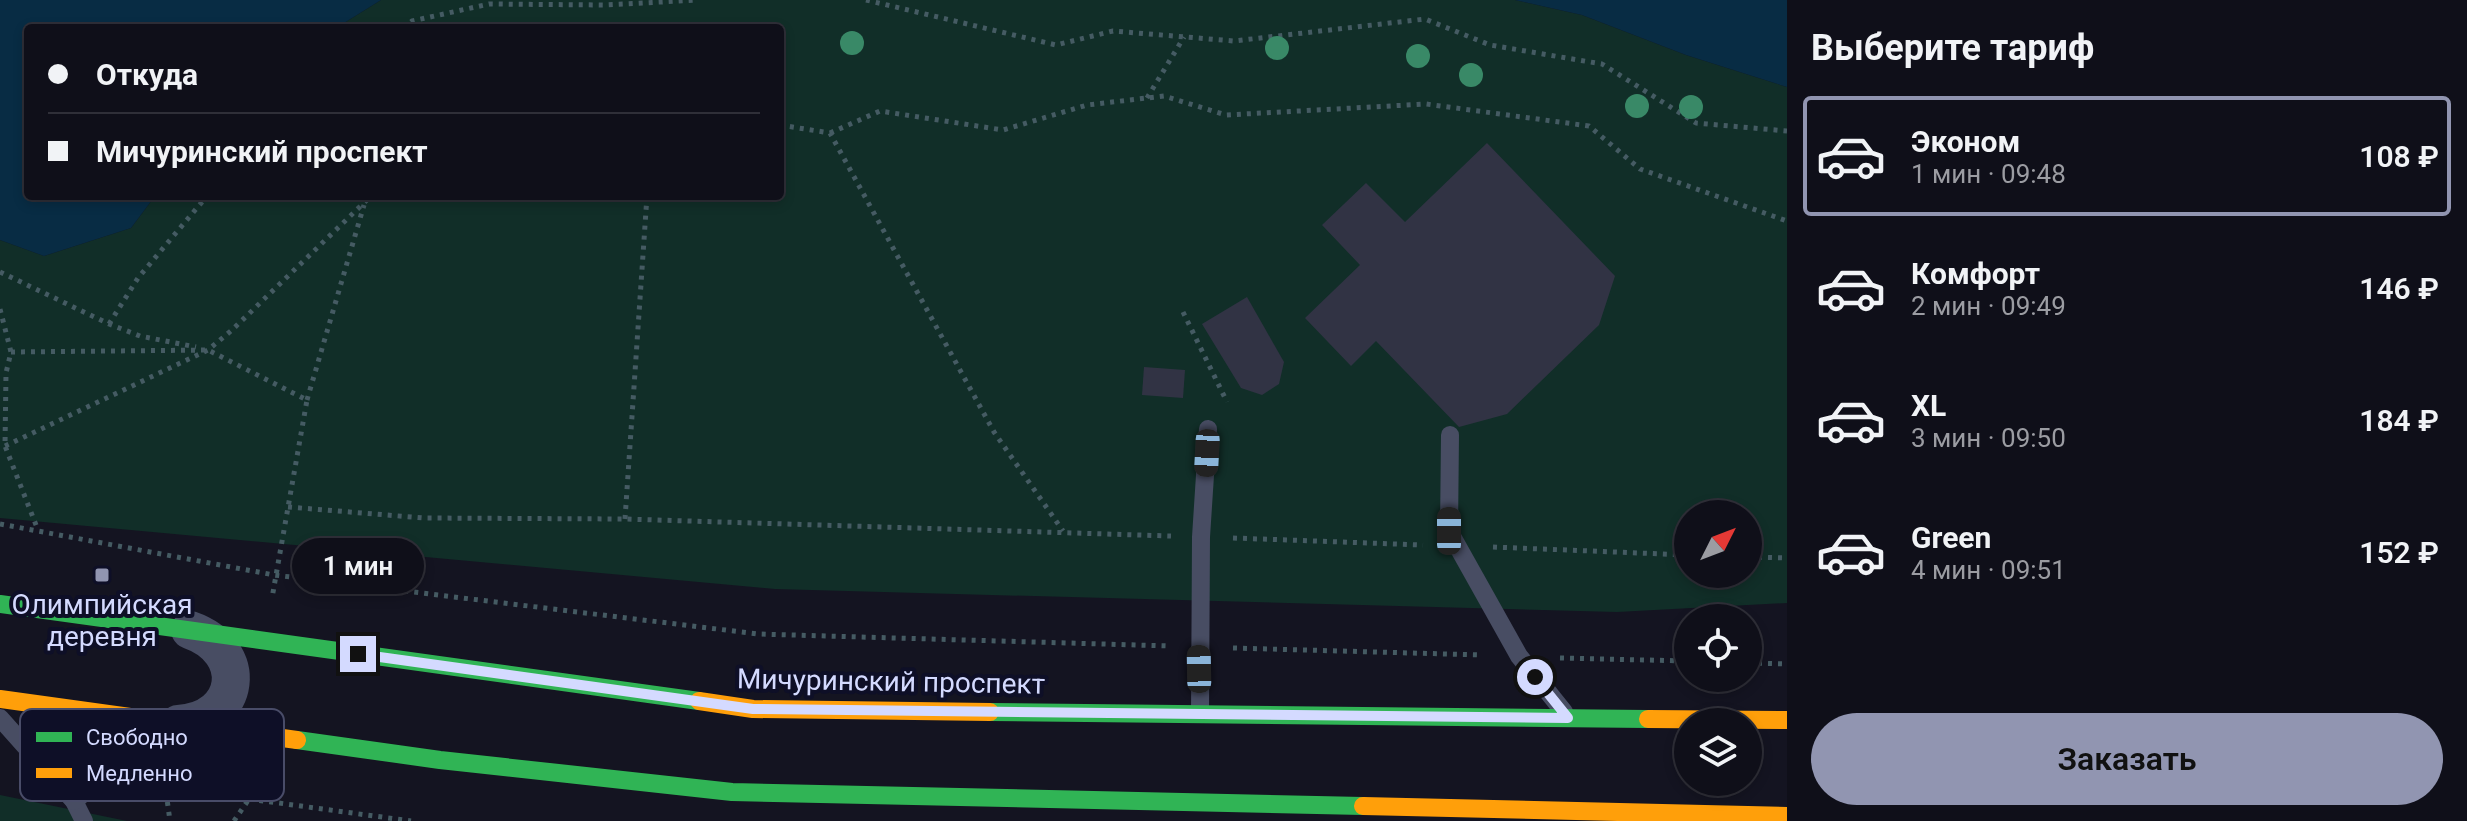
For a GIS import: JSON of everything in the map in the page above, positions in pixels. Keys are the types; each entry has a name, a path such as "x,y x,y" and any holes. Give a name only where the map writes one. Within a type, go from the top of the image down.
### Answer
{"main road":[{"name":"Мичуринский проспект","path":"0,604 753,709 1787,720"},
{"path":"0,699 70,709"},
{"path":"284,739 440,760 732,792 1787,816"}],"street":[{"path":"190,630 207,636 221,649 229,665 231,683 218,709"}],"lane":[{"path":"1200,714 1201,537 1208,429"},
{"path":"1450,435 1449,531 1519,656 1568,718"},
{"path":"0,718 20,740"},
{"path":"74,801 84,821"}],"path":[{"path":"408,24 489,4 605,5 698,0"},
{"path":"866,0 1056,45 1113,31 1234,41 1425,19 1490,45 1602,64 1696,123 1787,131"},
{"path":"1147,98 1184,37"},
{"path":"784,126 830,133 880,111 1003,130 1087,105 1164,96 1226,115 1426,104 1589,126 1640,169 1787,221"},
{"path":"830,133 994,432 1063,531"},
{"path":"109,324 138,278 204,200"},
{"path":"625,519 647,200"},
{"path":"5,446 208,350 365,201"},
{"path":"274,575 307,400 365,201"},
{"path":"0,272 140,336 208,350 307,400"},
{"path":"0,309 11,352 6,373 5,446 38,531"},
{"path":"1183,312 1227,403 1225,430 1208,429"},
{"path":"11,352 208,350"},
{"path":"288,507 424,518 625,519 1063,531 1674,554"},
{"path":"0,524 274,575 758,634 1674,661"},
{"path":"1762,557 1787,558"},
{"path":"1762,663 1787,664"},
{"path":"167,801 170,821"},
{"path":"234,821 248,801"},
{"path":"264,801 411,821"}],"green space":[{"path":"381,0 1515,0 1582,15 1686,55 1787,87 1787,603 1674,604 1674,609 1617,612 775,589 0,518 0,240 44,256 131,228 152,200 784,200 784,24 342,24"},
{"path":"0,795 127,821 0,821"}],"water":[{"path":"0,0 381,0 342,24 24,24 24,200 152,200 131,228 44,256 0,240"},
{"path":"1515,0 1787,0 1787,87 1686,55 1582,15"}],"building":[{"path":"1487,143 1615,276 1599,325 1507,414 1459,427 1376,341 1351,366 1305,318 1360,265 1322,225 1366,183 1405,222"},
{"path":"1247,297 1284,362 1279,384 1262,395 1241,388 1202,324"},
{"path":"1144,367 1185,370 1183,398 1142,395"}],"traffic: fast":[{"path":"0,604 699,701"},
{"path":"990,712 1648,719"},
{"path":"297,740 440,760 732,792 1363,806"}],"traffic: slow":[{"path":"0,699 72,709"},
{"path":"699,701 753,709 990,712"},
{"path":"1648,719 1787,720"},
{"path":"284,738 297,740"},
{"path":"1363,806 1787,816"}],"place":[{"name":"Олимпийская деревня","path":"102,575"}],"route":[{"path":"358,654 753,709 1568,718 1535,677"}]}
